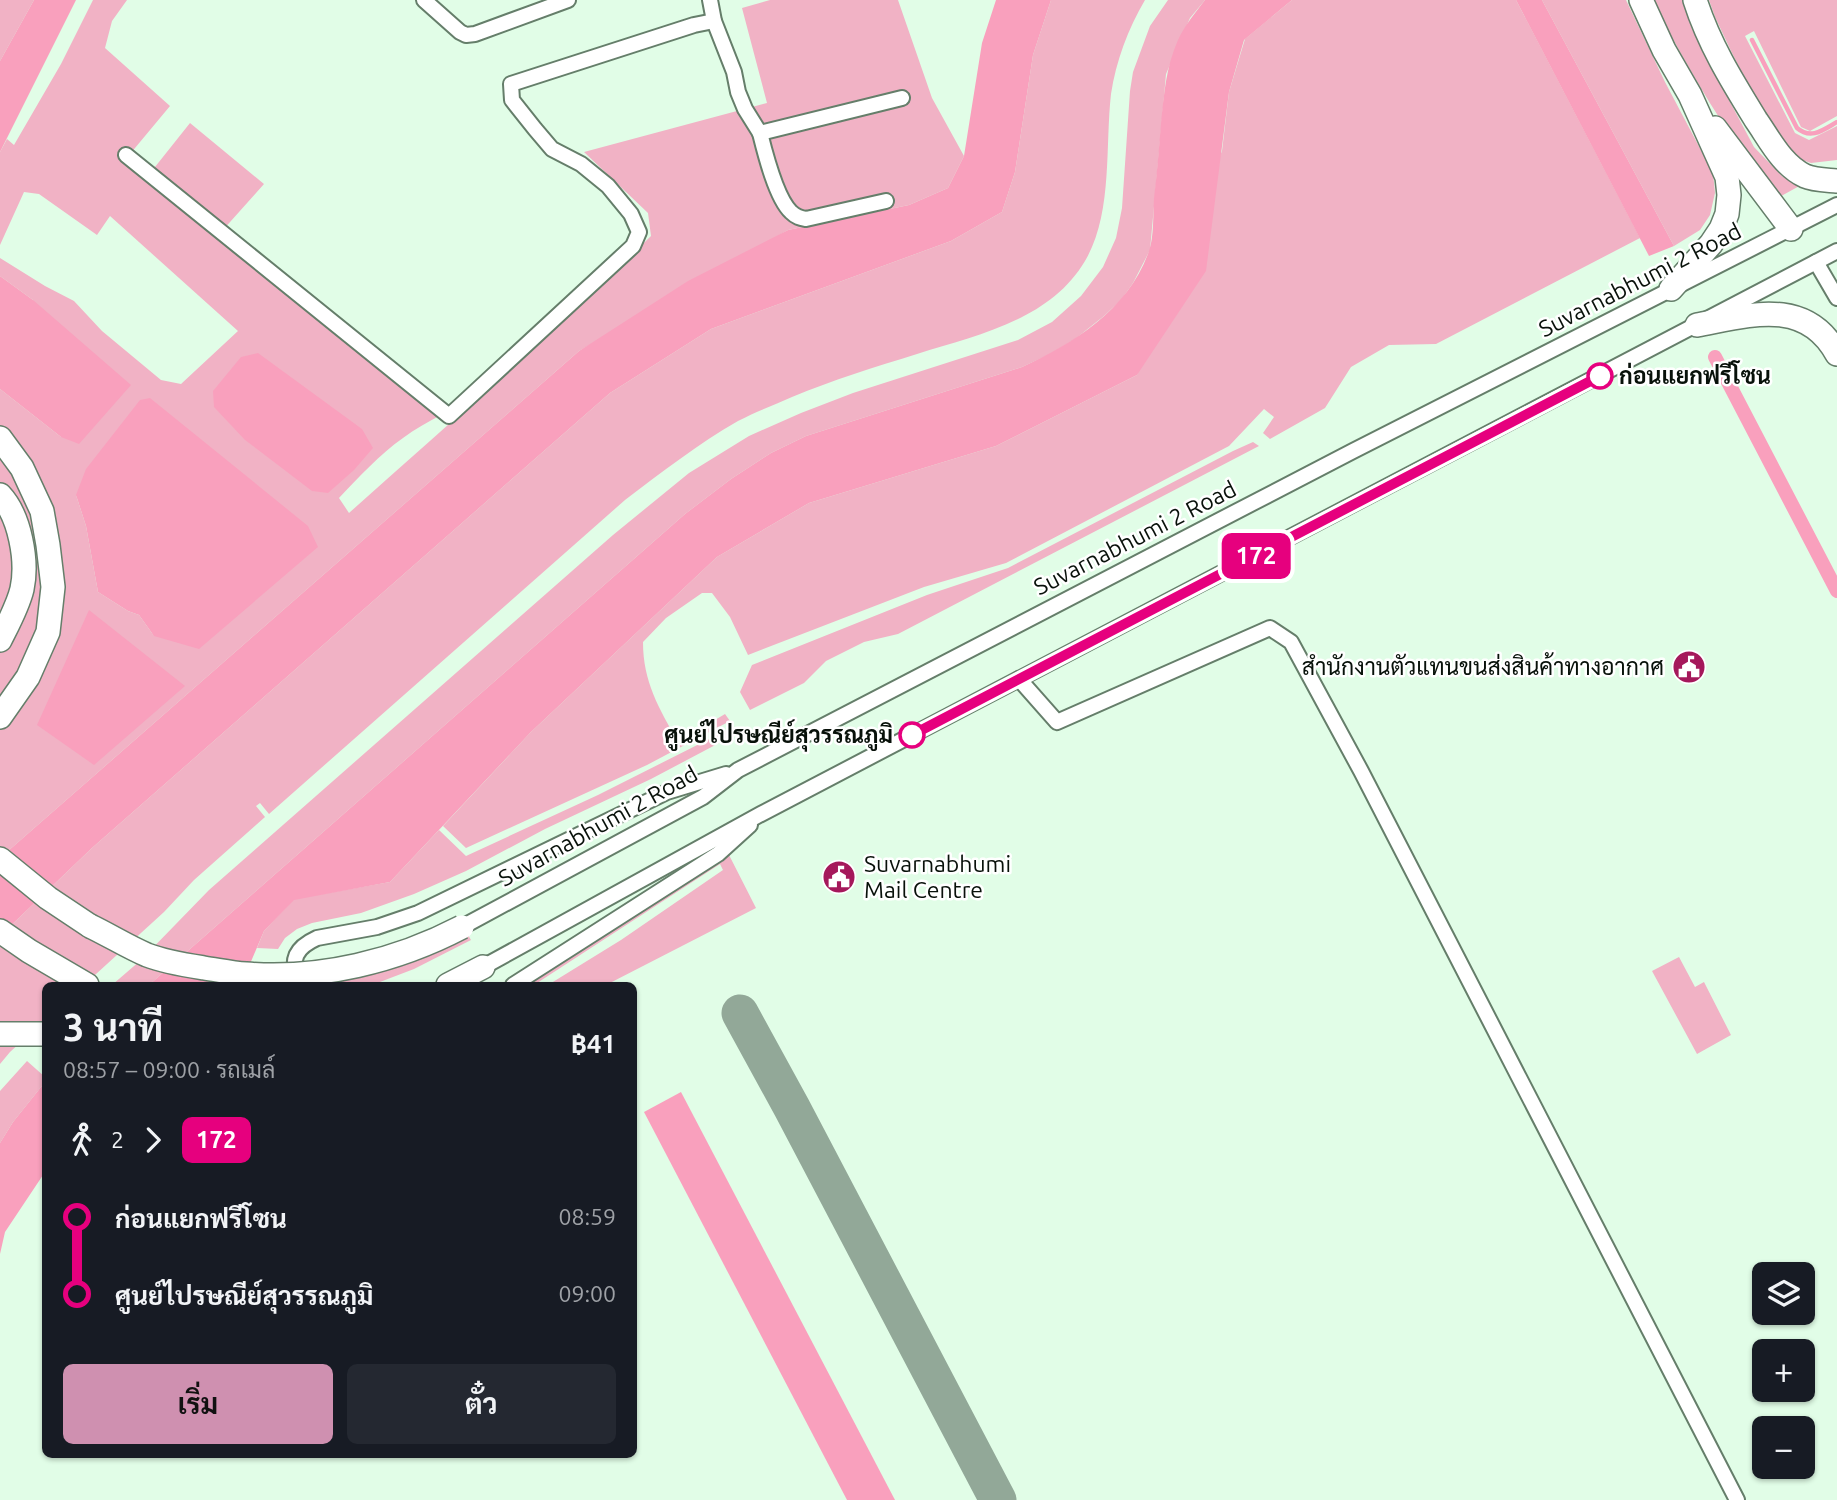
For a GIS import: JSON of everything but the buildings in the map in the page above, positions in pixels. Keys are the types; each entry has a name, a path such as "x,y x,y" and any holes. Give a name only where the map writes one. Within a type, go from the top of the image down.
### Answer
{"main road":[{"path":"1641,0 1664,50 1690,95 1727,177 1729,195 1727,214 1721,229 1671,289"},
{"path":"1695,0 1721,63 1777,151 1807,177 1837,181"},
{"path":"1690,95 1791,229"},
{"path":"1697,325 1767,313 1787,314 1807,322 1822,333 1837,354"},
{"path":"0,438 22,468 42,511 53,587 48,632 28,677 0,717"},
{"path":"0,495 18,526 24,558 22,589 0,640"},
{"path":"0,859 48,898 90,926 147,955 214,970 280,975 353,966 412,950 461,927"},
{"path":"0,931 80,982"},
{"path":"0,950 29,965 77,982"},
{"path":"454,982 483,967"},
{"path":"0,1034 42,1034"}],"street":[{"path":"424,0 466,35 568,0"},
{"path":"710,0 738,92 760,133 783,202 790,212 806,219 886,201"},
{"path":"126,155 449,416 633,246 639,232 631,214 608,186 581,163 552,149 535,130 512,100 511,85 694,24 714,20"},
{"path":"760,133 902,98"},
{"name":"Suvarnabhumi 2 Road","path":"461,927 703,797 738,770 1353,451 1837,205"},
{"path":"483,967 761,814 1837,251"},
{"path":"1816,262 1837,298"},
{"path":"1019,679 1057,722 1270,628 1292,642 1737,1500"},
{"path":"298,982 293,968 294,960 301,948 317,938 377,927 418,914 667,792 738,770"},
{"path":"518,982 718,854 761,814"}],"shaded area":[{"path":"0,0 34,0 0,61"},
{"path":"34,0 76,0 0,152 0,61"},
{"path":"93,0 127,0 112,21 105,48 170,106 130,154 151,172 190,123 264,184 222,231 441,415 394,444 339,498 349,513 540,342 651,236 648,213 584,152 767,103 742,8 770,0 898,0 932,98 964,156 948,188 909,205 788,230 579,351 0,858 0,389 61,437 33,300 0,276 0,258 74,301 102,331 161,380 181,384 238,331 110,216 97,235 39,194 24,192 0,245 0,152 7,139 14,145 61,64","holes":["76,495 154,636 139,615 98,592 86,526"]},
{"path":"996,0 1051,0 1033,55 1015,172 1002,212 951,241 711,329 610,393 92,848 0,936 0,858 579,351 688,281 788,230 909,205 948,188 964,156 982,43"},
{"path":"1051,0 1145,0 1133,22 1113,82 1104,201 1094,243 1085,261 1053,298 1033,311 988,332 838,379 751,415 709,439 666,469 625,500 269,814 260,803 256,806 265,817 194,880 164,912 87,982 42,982 42,1023 0,1064 0,936 92,848 610,393 711,329 951,241 1002,212 1015,172 1033,55"},
{"path":"1168,0 1205,0 1190,18 1166,74 1150,250 1133,283 1121,300 1104,316 1075,339 1022,367 806,436 771,453 731,479 685,514 152,982 115,982 141,960 209,890 613,535 689,473 749,436 801,413 853,393 1018,340 1052,322 1081,296 1103,267 1116,238 1122,208 1133,72 1150,26"},
{"path":"1205,0 1292,0 1244,40 1229,92 1206,271 1137,375 996,446 809,503 717,557 531,732 390,882 294,900 264,931 242,982 152,982 685,514 731,479 771,453 806,436 1022,367 1061,347 1098,322 1128,290 1140,272 1151,245 1168,70 1174,50 1190,19"},
{"path":"1292,0 1516,0 1640,238 1436,344 1389,345 1351,367 1325,408 1270,439 1263,433 1274,417 1264,409 1229,446 1006,563 924,587 748,655 730,617 712,593 702,593 666,618 643,642 646,670 659,706 678,742 725,714 730,721 647,765 466,848 443,826 531,732 717,557 809,503 996,446 1137,375 1222,151 1229,92 1245,39"},
{"path":"1516,0 1542,0 1674,246 1649,256"},
{"path":"1542,0 1626,0 1713,173 1715,193 1710,215 1700,230 1674,246"},
{"path":"1653,0 1682,0 1692,29 1754,147 1783,177 1803,184 1774,200 1710,103"},
{"path":"1709,0 1837,0 1837,116 1810,131 1801,127 1754,31 1745,36 1795,133 1809,140 1837,126 1837,160 1811,163 1793,157 1777,143"},
{"path":"0,276 33,300 131,385 79,444 61,437 0,389"},
{"path":"258,353 362,429 373,448 354,470 328,493 312,491 245,440 214,407 213,391 241,357"},
{"path":"150,398 308,526 318,547 199,649 154,636 139,615 98,592 86,526 76,495 86,469 140,400"},
{"path":"1253,442 1259,446 898,634 864,642 826,661 804,683 750,710 740,692 752,665 927,595 1008,568"},
{"path":"89,610 185,686 94,765 37,725"},
{"path":"733,727 738,733 466,871 361,913 312,923 297,929 285,938 278,949 257,948 264,931 294,899 390,882 439,830 466,856 598,795"},
{"path":"728,853 756,908 612,982 553,982 621,940 723,870 720,864 539,982 524,982"},
{"path":"465,930 471,940 414,969 380,982 310,982"},
{"path":"1679,957 1695,987 1704,982 1731,1035 1697,1054 1652,971"},
{"path":"27,1061 42,1074 42,1086 0,1143 0,1091"},
{"path":"42,1086 42,1176 5,1232 0,1254 0,1143"},
{"path":"681,1092 895,1500 847,1500 644,1112"}],"waterway":[{"path":"1752,40 1797,128 1802,132 1812,133 1822,131 1837,122"},
{"path":"1715,357 1837,591"}],"taxiway":[{"path":"740,1013 998,1500"}],"bus line":[{"name":"172","path":"912,735 1600,376"}],"place":[{"name":"ก่อนแยกฟรีโซน","path":"1600,376"},
{"name":"สำนักงานตัวแทนขนส่งสินค้าทางอากาศ","path":"1689,667"},
{"name":"ศูนย์ไปรษณีย์สุวรรณภูมิ","path":"912,735"},
{"name":"Suvarnabhumi Mail Centre","path":"839,877"}]}
